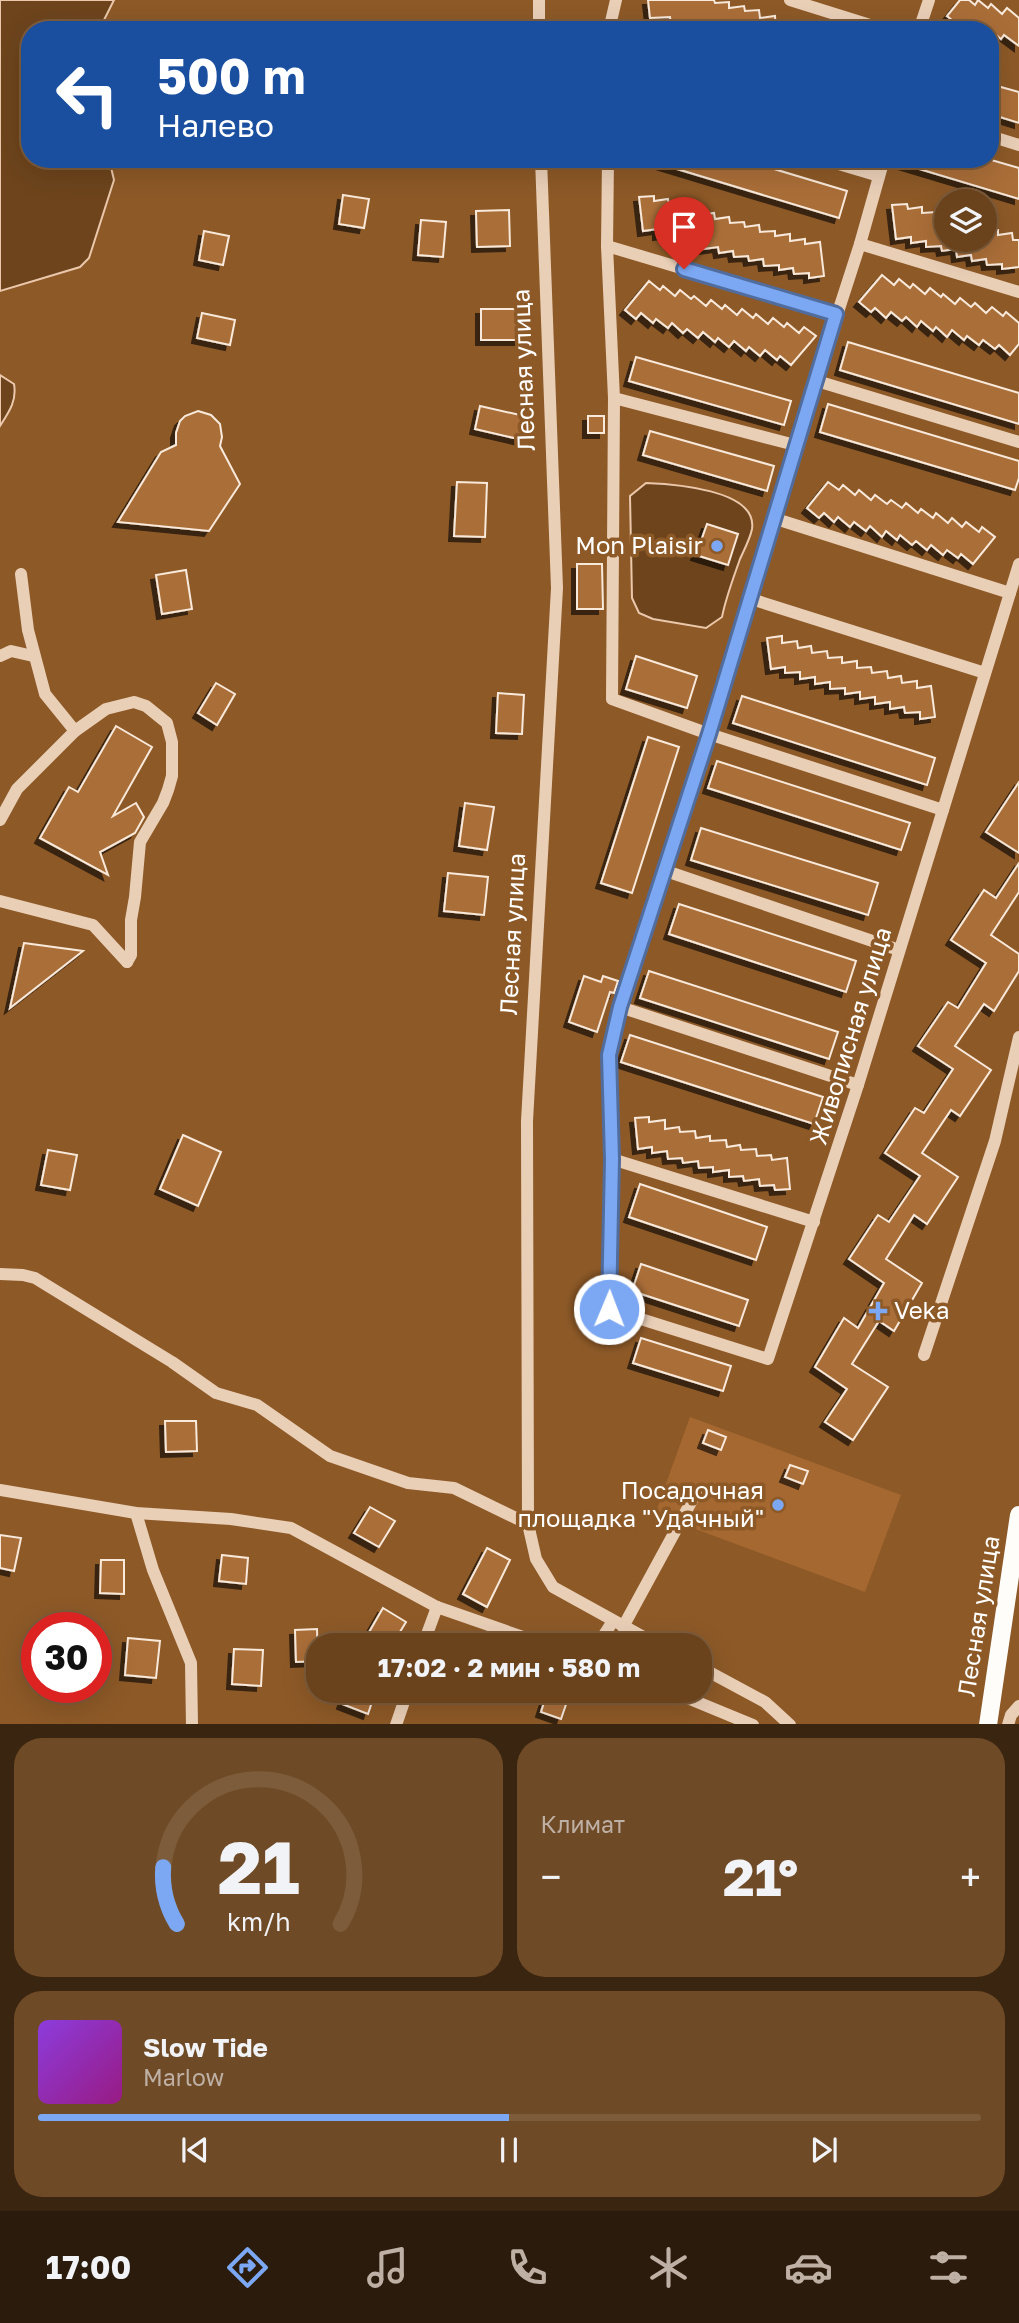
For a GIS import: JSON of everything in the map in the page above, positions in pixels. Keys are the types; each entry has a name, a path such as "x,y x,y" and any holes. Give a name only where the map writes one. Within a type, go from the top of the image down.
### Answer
{"main road":[{"name":"Лесная улица","path":"988,1724 1019,1515"}],"street":[{"path":"539,0 539,21"},
{"path":"611,21 616,0"},
{"path":"790,0 857,21"},
{"path":"922,21 929,0"},
{"path":"999,139 1019,145"},
{"name":"Лесная улица","path":"541,168 557,587 527,1121 528,1524 536,1559 553,1587 635,1633"},
{"path":"608,168 607,246 614,398 612,699 709,734 943,810"},
{"path":"852,168 879,176"},
{"path":"814,1222 612,1159 609,1055 620,1007 709,734 748,598 860,244 881,168"},
{"path":"860,244 1019,292"},
{"path":"607,246 836,314"},
{"path":"817,381 1019,442"},
{"path":"614,398 795,445"},
{"path":"773,518 1010,593"},
{"name":"Живописная улица","path":"612,1159 609,1309 768,1359 858,1085 1019,564"},
{"path":"22,574 28,630 45,694 75,731"},
{"path":"748,598 985,673"},
{"path":"0,656 11,651 33,656"},
{"path":"0,820 17,789 75,731 106,709 134,702 146,706 167,723 172,742 172,776 163,803 140,842 131,920 131,955 127,962 93,925 0,901"},
{"path":"663,870 899,950"},
{"path":"620,1007 858,1085"},
{"path":"924,1355 995,1141 1019,1037"},
{"path":"0,1274 35,1278 216,1393 257,1405 330,1456 408,1483 454,1488 528,1524"},
{"path":"0,1490 136,1513 231,1519 291,1528 437,1606 512,1633"},
{"path":"607,1633 618,1624 696,1493"},
{"path":"136,1513 153,1570 191,1663 191,1724"},
{"path":"428,1633 437,1606"},
{"path":"712,1673 765,1702 790,1724"},
{"path":"396,1724 403,1703"},
{"path":"700,1703 753,1724"},
{"path":"1008,1724 1011,1714 1019,1706"}],"shaded area":[{"path":"0,0 114,0 104,21 21,21 21,168 111,168 114,180 89,258 80,267 0,291"},
{"path":"0,375 14,384 15,390 12,406 0,426"},
{"path":"646,483 711,491 741,505 750,516 751,533 732,581 722,617 706,628 653,619 639,613 632,598 630,496"},
{"name":"Посадочная площадка \"Удачный\"","path":"690,1417 901,1495 865,1592 655,1514"}],"building":[{"path":"648,0 714,0 715,3 729,2 729,8 744,6 745,11 759,10 760,18 775,16 775,21 671,21 670,17 650,18"},
{"path":"960,0 969,0 975,5 978,0 988,8 991,4 1002,14 1007,8 1019,18 1019,46 1004,35 1001,39 999,37 999,21 953,21 947,16"},
{"path":"999,86 1019,92 1019,123 999,117"},
{"path":"999,162 1019,168 1019,199 997,192 997,189 986,189 916,168 999,168"},
{"path":"674,168 771,168 847,191 839,218"},
{"path":"343,195 369,199 364,228 339,224"},
{"path":"654,196 654,201 668,199 669,205 684,204 685,209 699,207 700,215 714,213 715,219 729,217 730,223 744,222 745,227 759,225 760,232 775,231 775,236 790,234 790,241 805,239 805,244 820,242 824,276 809,278 809,273 794,274 793,268 779,270 779,265 764,266 763,259 749,261 748,256 734,257 733,251 719,253 718,247 703,249 703,241 688,243 688,238 673,239 672,233 658,235 658,229 643,231 639,197"},
{"path":"907,204 908,209 922,207 922,213 934,212 934,246 926,247 926,241 911,243 911,237 896,239 892,205"},
{"path":"509,210 510,246 477,247 476,211"},
{"path":"421,220 446,222 443,257 418,255"},
{"path":"997,230 998,235 1012,233 1013,240 1019,240 1019,267 1002,269 1002,264 987,265 986,259 972,261 971,255 957,257 956,252 997,252"},
{"path":"204,231 229,236 223,265 199,260"},
{"path":"882,275 894,285 899,279 910,288 913,284 925,294 930,288 955,304 960,298 971,307 975,303 986,313 992,307 1003,316 1006,312 1019,323 1019,344 1010,355 999,345 995,349 983,340 979,345 967,336 964,340 952,330 947,337 936,327 933,331 921,321 917,327 906,317 902,321 891,312 886,318 875,308 871,312 859,302"},
{"path":"649,281 660,290 663,286 675,296 680,290 691,299 694,296 706,306 711,300 722,309 725,305 737,315 742,309 753,318 756,314 768,324 773,318 784,327 787,323 799,333 804,327 816,336 791,365 780,356 777,360 765,350 760,356 749,347 746,351 734,341 729,347 718,338 715,342 703,332 698,338 687,329 683,333 672,323 668,328 656,319 653,323 641,313 636,319 625,310"},
{"path":"481,309 520,309 520,340 481,340"},
{"path":"202,313 235,320 230,345 197,338"},
{"path":"848,342 1019,393 1019,424 840,370"},
{"path":"636,357 791,401 784,425 629,381"},
{"path":"828,404 1019,461 1019,478 1015,490 820,432"},
{"path":"480,406 533,418 527,441 475,429"},
{"path":"198,411 211,415 220,424 220,446 240,484 209,531 118,522 161,452 176,445 180,421"},
{"path":"588,416 604,416 604,433 588,433"},
{"path":"650,431 774,466 767,491 643,455"},
{"path":"457,482 487,483 485,537 454,536"},
{"path":"828,482 839,490 843,485 855,495 859,490 871,500 875,495 887,504 891,500 902,508 906,503 918,513 921,509 933,518 936,513 948,523 952,518 962,527 966,522 979,532 982,527 995,537 973,564 961,554 958,558 947,550 943,555 931,545 927,550 916,541 912,545 900,535 897,540 886,531 882,537 870,526 866,531 854,522 850,527 838,517 834,522 824,513 819,518 807,508"},
{"path":"707,524 738,534 728,565 696,555"},
{"path":"577,564 602,564 603,609 577,609"},
{"path":"186,570 192,609 162,614 156,575"},
{"path":"782,636 782,643 797,641 798,648 811,646 812,653 827,651 828,658 842,657 842,663 857,661 857,668 871,667 872,673 887,671 888,678 901,676 902,683 917,681 917,688 931,686 935,717 920,719 920,712 905,713 904,707 890,709 890,702 875,704 875,697 860,699 860,692 845,694 845,688 830,689 830,682 815,684 815,677 800,679 800,672 785,673 785,667 771,669 767,638"},
{"path":"636,656 697,676 687,708 626,689"},
{"path":"216,683 235,694 217,725 198,713"},
{"path":"498,693 524,695 522,734 496,733"},
{"path":"742,696 935,758 927,785 733,723"},
{"path":"116,726 152,747 113,816 136,803 144,817 135,833 100,852 108,875 40,838 69,787 78,792"},
{"path":"648,737 679,747 632,893 601,883"},
{"path":"717,761 910,823 901,850 708,788"},
{"path":"1019,782 1019,853 986,832"},
{"path":"465,803 494,807 487,850 459,846"},
{"path":"701,828 878,883 868,915 691,860"},
{"path":"1019,863 1019,892 991,935 1019,954 1019,971 994,1011 984,1004 955,1046 991,1070 960,1116 951,1110 922,1153 958,1177 927,1224 914,1215 886,1259 922,1283 894,1331 879,1321 852,1364 888,1387 853,1440 825,1422 847,1389 815,1367 844,1318 858,1328 884,1283 849,1259 878,1215 889,1222 920,1176 885,1153 915,1108 924,1113 953,1069 918,1046 948,1002 958,1008 986,963 951,940 984,890 996,898"},
{"path":"448,873 488,877 484,915 444,911"},
{"path":"679,904 856,961 846,992 669,934"},
{"path":"24,943 83,951 10,1008"},
{"path":"649,971 838,1032 829,1059 640,998"},
{"path":"584,976 601,982 603,976 618,981 614,993 610,992 597,1032 569,1022"},
{"path":"630,1035 823,1097 814,1124 621,1062"},
{"path":"649,1117 649,1122 665,1120 665,1129 679,1127 680,1132 695,1131 696,1138 710,1136 710,1141 726,1140 727,1147 740,1145 741,1150 756,1149 757,1156 771,1155 772,1160 787,1158 790,1189 775,1190 774,1185 760,1186 759,1179 744,1181 743,1176 729,1177 729,1170 713,1172 713,1167 699,1168 698,1161 683,1163 682,1158 668,1159 667,1151 652,1153 652,1147 638,1149 635,1118"},
{"path":"183,1135 221,1152 198,1206 160,1189"},
{"path":"48,1150 77,1155 70,1190 41,1185"},
{"path":"640,1184 767,1227 756,1260 629,1217"},
{"path":"641,1264 748,1300 739,1326 632,1291"},
{"path":"641,1338 731,1366 723,1391 633,1363"},
{"path":"165,1421 196,1421 197,1451 166,1452"},
{"path":"708,1430 726,1437 721,1450 703,1443"},
{"path":"790,1465 808,1471 803,1484 785,1477"},
{"path":"370,1507 395,1521 379,1547 354,1533"},
{"path":"0,1535 21,1538 14,1571 0,1568"},
{"path":"487,1548 510,1560 487,1607 463,1594"},
{"path":"222,1555 248,1558 246,1584 219,1581"},
{"path":"101,1560 124,1560 124,1594 100,1593"},
{"path":"383,1608 406,1622 399,1633 369,1633"},
{"path":"317,1629 317,1633 306,1633 306,1662 296,1662 295,1630"},
{"path":"128,1638 160,1641 156,1678 125,1675"},
{"path":"234,1649 263,1650 261,1686 232,1684"},
{"path":"342,1703 372,1703 368,1714"},
{"path":"544,1703 567,1703 561,1719 541,1712"}],"place":[{"name":"Mon Plaisir","path":"717,546"},
{"name":"Veka","path":"878,1311"},
{"name":"Посадочная площадка \"Удачный\"","path":"778,1505"}],"route":[{"path":"609,1309 612,1159 609,1055 620,1007 709,734 836,314 684,269"}]}
